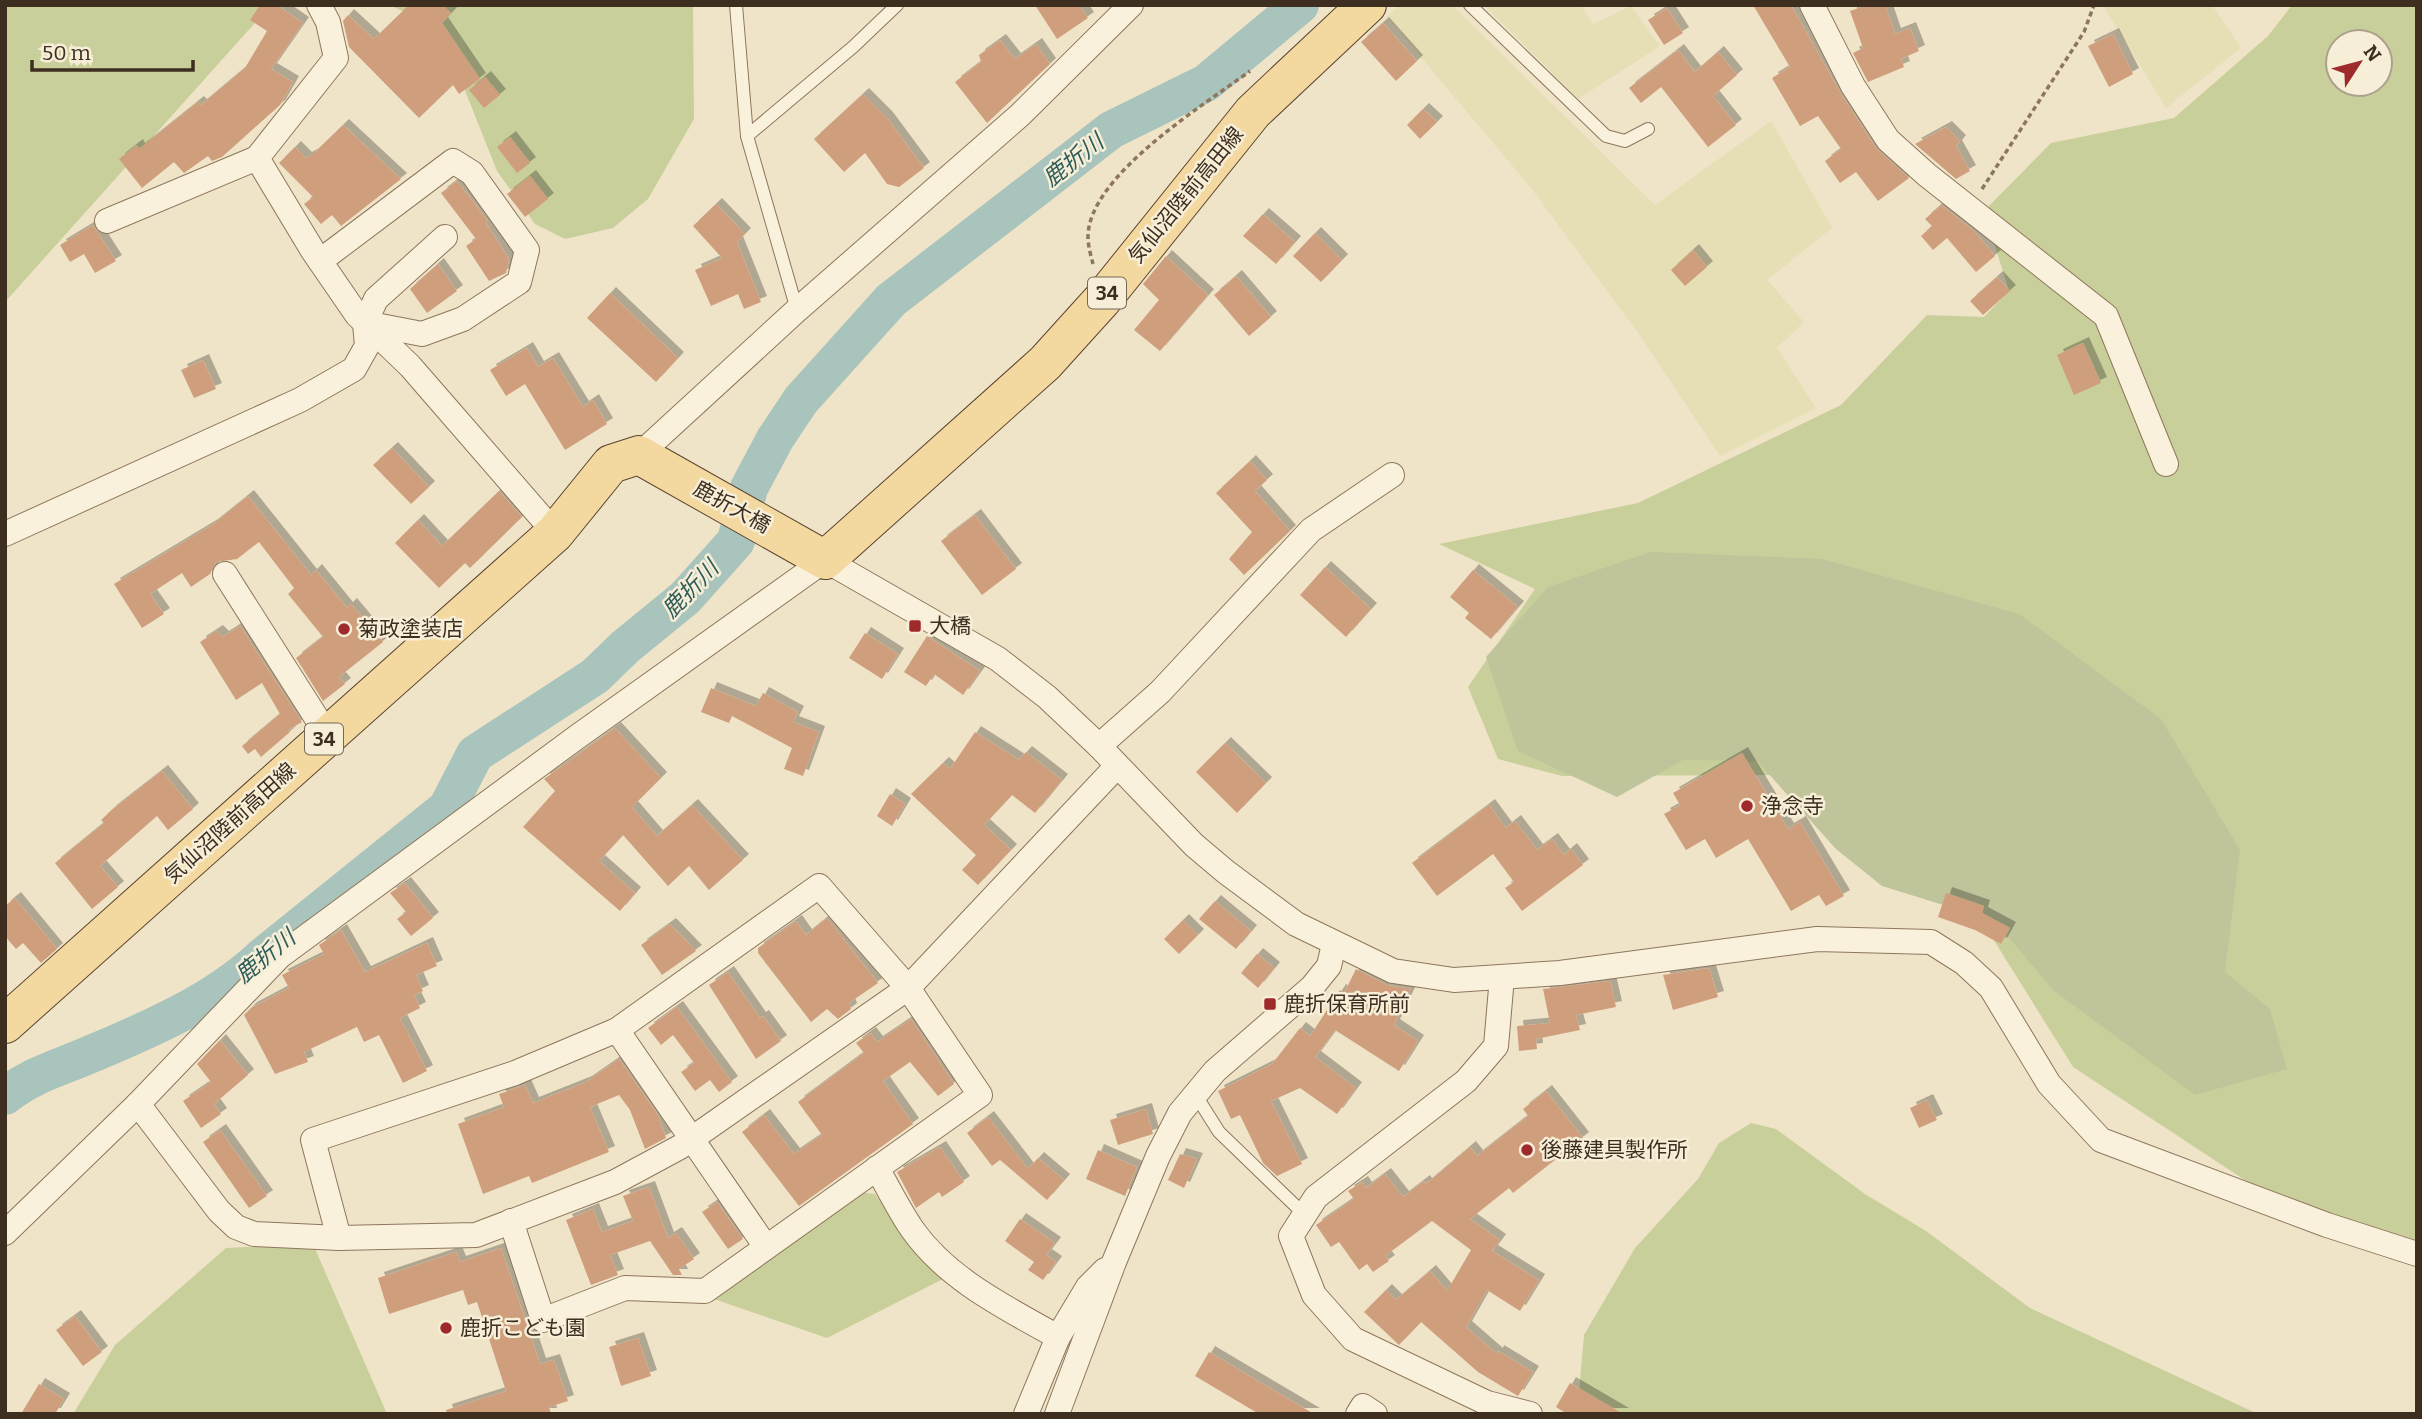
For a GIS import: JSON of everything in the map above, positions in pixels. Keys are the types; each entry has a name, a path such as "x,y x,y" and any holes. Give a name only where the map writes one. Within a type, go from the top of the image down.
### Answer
{"main road":[{"name":"気仙沼陸前高田線","path":"825,560 1045,363 1102,300 1253,112 1367,5"},
{"name":"気仙沼陸前高田線","path":"5,1024 555,533 611,464 639,454"},
{"name":"鹿折大橋","path":"639,454 825,560"}],"street":[{"path":"107,221 257,158 336,58 328,22 319,5"},
{"path":"639,454 797,310 1020,115 1131,5"},
{"path":"1812,5 1853,86 1888,140 1969,209 2106,316 2166,464"},
{"path":"257,158 320,261 365,323 410,366 555,533"},
{"path":"320,261 453,161 472,173 527,250 519,282 463,319 422,334 365,323"},
{"path":"5,534 300,400 354,369 367,346 365,323 376,299 445,237"},
{"path":"1100,746 1160,692 1311,530 1392,475"},
{"path":"5,1233 138,1104 280,956 577,737 825,560 998,659 1046,697 1100,746 1194,845 1226,872 1296,925 1393,971 1454,980 1560,973 1817,939 1931,942 1964,963 1991,988 2049,1084 2101,1140 2327,1225 2417,1254"},
{"path":"225,574 328,736"},
{"path":"138,1104 219,1211 236,1227 254,1234 339,1238 476,1235 615,1182 692,1139 908,988 1117,766"},
{"path":"339,1238 313,1140 515,1073 617,1030 819,886 908,988 980,1095 705,1291 625,1287 543,1320 511,1221"},
{"path":"1056,1414 1158,1156 1194,1094 1215,1071 1312,987 1329,966 1334,944"},
{"path":"1502,977 1496,1046 1466,1081 1316,1197 1291,1236 1314,1295 1353,1339 1486,1403 1530,1414"},
{"path":"617,1030 766,1247"},
{"path":"877,1168 912,1230 942,1262 986,1296 1058,1337"},
{"path":"1026,1414 1058,1337 1088,1287 1114,1262"},
{"path":"1358,1414 1363,1406 1375,1414"}],"lane":[{"path":"736,5 747,136 797,310"},
{"path":"747,136 853,47 897,5"},
{"path":"1470,5 1606,136 1625,141 1648,129"},
{"path":"1194,1094 1219,1132 1305,1215"}],"path":[{"path":"1969,209 2084,32 2095,5"},
{"path":"1102,300 1088,236 1094,214 1115,176 1147,148 1253,69"}],"shaded area":[{"path":"1399,5 1452,5 1655,205 1771,121 1832,228 1767,280 1804,322 1777,348 1816,408 1720,456 1641,337 1531,188 1387,17"},
{"path":"1484,5 1581,5 1593,24 1631,6 1660,46 1578,99"},
{"path":"2103,5 2212,5 2241,48 2166,108"}],"green space":[{"path":"5,5 277,5 263,14 5,302"},
{"path":"389,5 693,5 694,119 648,199 613,228 565,239 535,224 497,171 462,83 421,19"},
{"path":"2292,5 2417,5 2417,1267 2330,1236 2073,1067 1933,843 1781,775 1562,776 1498,759 1468,687 1535,589 1439,544 1638,503 1841,405 1927,315 1984,317 2009,291 1984,211 2051,143 2174,118 2268,36"},
{"path":"1651,552 1822,559 2019,614 2161,719 2240,850 2225,972 2270,1009 2287,1069 2195,1095 2053,990 1995,921 1882,886 1836,849 1757,761 1683,760 1617,797 1518,751 1486,657 1548,587"},
{"path":"1751,1123 1776,1129 1865,1194 1926,1231 2030,1308 2258,1414 1577,1414 1584,1335 1635,1248 1698,1179 1719,1143"},
{"path":"860,1192 875,1194 917,1254 943,1279 827,1338 711,1298"},
{"path":"313,1244 387,1414 73,1414 115,1345 226,1248"}],"building":[{"path":"260,5 277,5 303,23 271,69 293,82 280,105 222,157 212,161 208,156 184,173 174,162 142,188 119,159 137,145 139,149 198,102 201,105 245,68 267,31 250,20"},
{"path":"409,5 442,5 451,13 442,23 480,79 459,94 453,85 419,118 349,47 343,21 348,15 374,39"},
{"path":"1035,5 1079,5 1088,18 1057,39"},
{"path":"1753,5 1791,5 1841,94 1876,148 1909,178 1878,201 1856,172 1840,183 1825,161 1841,149 1818,116 1800,126 1772,78 1790,67"},
{"path":"1867,5 1885,5 1895,34 1910,28 1919,51 1901,59 1904,67 1868,82 1853,53 1863,48 1850,11"},
{"path":"1667,8 1683,33 1664,45 1648,20"},
{"path":"1383,23 1417,61 1396,81 1361,42"},
{"path":"2113,34 2133,74 2109,87 2088,46"},
{"path":"1000,40 1015,59 1036,44 1050,64 987,123 955,82 981,62 979,55"},
{"path":"1678,50 1695,72 1718,52 1737,75 1713,96 1736,125 1708,147 1661,87 1641,103 1629,88"},
{"path":"485,77 500,95 484,108 469,90"},
{"path":"863,94 887,118 924,168 899,187 887,184 865,153 844,172 814,139"},
{"path":"1423,109 1437,122 1420,139 1407,125"},
{"path":"343,125 401,179 341,226 332,215 321,224 304,204 313,197 279,163 295,147 306,158 313,154"},
{"path":"1946,127 1960,141 1956,146 1970,171 1956,179 1915,144"},
{"path":"510,137 530,163 517,173 497,147"},
{"path":"530,176 548,199 525,217 507,194"},
{"path":"457,181 488,221 486,223 509,259 506,273 489,281 466,246 476,239 441,193"},
{"path":"716,204 745,234 737,242 761,302 744,309 738,294 711,306 695,270 722,258 693,226"},
{"path":"1941,205 1973,230 1995,256 1976,272 1947,238 1933,250 1921,236 1932,226 1925,219"},
{"path":"1263,214 1295,242 1276,264 1243,236"},
{"path":"93,225 116,261 95,273 84,254 70,262 60,245"},
{"path":"1315,233 1342,260 1321,282 1293,256"},
{"path":"1693,250 1707,267 1685,286 1671,270"},
{"path":"1166,256 1208,295 1160,351 1134,330 1159,300 1143,284"},
{"path":"438,264 457,291 427,313 410,289"},
{"path":"1236,276 1271,317 1249,336 1214,295"},
{"path":"1997,277 2010,291 1983,315 1970,301"},
{"path":"610,293 678,358 656,382 587,318"},
{"path":"2083,343 2101,383 2074,395 2057,355"},
{"path":"527,348 538,367 553,358 583,407 593,400 607,424 565,450 525,384 506,396 490,370"},
{"path":"203,360 216,389 194,398 181,370"},
{"path":"392,448 429,487 411,504 373,465"},
{"path":"1250,461 1267,480 1255,491 1290,531 1244,575 1229,559 1252,532 1216,493"},
{"path":"499,491 522,517 470,568 465,563 439,588 395,543 418,520 442,546"},
{"path":"248,496 311,575 316,570 347,608 351,604 383,642 339,677 345,684 323,701 296,658 323,637 288,594 294,588 259,542 237,559 216,562 210,574 191,587 182,573 150,594 164,614 142,628 114,584 212,525"},
{"path":"975,515 1016,569 982,595 941,541"},
{"path":"1325,567 1371,609 1346,637 1300,595"},
{"path":"1473,570 1518,607 1491,639 1465,618 1469,613 1450,597"},
{"path":"240,626 302,722 288,730 290,732 261,757 255,749 248,754 242,746 280,714 262,683 236,700 200,642 217,631 223,637"},
{"path":"865,633 898,654 882,679 849,658"},
{"path":"927,636 980,671 963,695 934,674 926,686 904,672"},
{"path":"711,688 756,706 763,693 798,712 793,722 819,732 803,776 784,769 792,748 732,716 729,723 701,712"},
{"path":"615,728 661,778 632,807 657,836 692,805 743,860 709,890 689,866 668,886 623,835 599,861 635,893 620,911 523,827 555,791 544,779"},
{"path":"975,732 1019,760 1026,752 1062,780 1035,813 1012,795 984,825 1011,850 978,885 962,870 976,855 911,794 943,763 950,769"},
{"path":"1225,743 1266,783 1237,813 1196,772"},
{"path":"1742,753 1788,829 1800,822 1844,896 1826,906 1819,895 1791,911 1748,839 1716,858 1705,839 1686,850 1664,814 1680,805 1673,793"},
{"path":"162,771 193,809 168,830 157,816 100,866 118,887 92,909 55,863 104,823 101,820 113,809"},
{"path":"890,794 905,804 892,826 877,816"},
{"path":"1489,805 1506,828 1515,821 1537,850 1552,839 1564,855 1571,849 1583,865 1522,911 1505,888 1514,882 1493,854 1437,896 1412,863"},
{"path":"405,883 433,918 411,936 397,919 406,912 390,893"},
{"path":"1946,893 1984,906 1982,913 2010,928 2001,944 1975,930 1938,917"},
{"path":"15,898 57,949 41,963 23,943 16,949 5,936 5,906"},
{"path":"1215,901 1251,931 1236,949 1199,919"},
{"path":"827,918 878,983 849,1003 851,1009 838,1019 827,1009 811,1022 758,953 758,948 796,921 806,935"},
{"path":"1183,920 1198,935 1179,954 1164,939"},
{"path":"670,924 696,951 662,975 641,945"},
{"path":"341,930 365,972 427,943 437,966 416,975 423,991 414,995 420,1008 400,1018 427,1071 403,1083 379,1035 364,1042 357,1027 304,1052 308,1062 275,1074 244,1015 251,1008 289,988 282,975 324,954 319,945"},
{"path":"1257,954 1274,968 1258,988 1241,973"},
{"path":"1709,968 1718,997 1673,1010 1663,975"},
{"path":"1356,969 1387,985 1411,989 1394,1025 1418,1041 1399,1071 1335,1030 1315,1057 1356,1088 1337,1114 1300,1088 1271,1101 1302,1164 1277,1176 1263,1163 1240,1115 1231,1119 1218,1091 1272,1064 1300,1028 1310,1036 1340,990 1344,993"},
{"path":"728,972 760,1018 763,1016 781,1041 756,1059 709,985"},
{"path":"1610,981 1616,1007 1576,1015 1580,1030 1536,1039 1537,1049 1519,1051 1517,1026 1550,1023 1543,989"},
{"path":"677,1007 732,1082 719,1092 710,1080 695,1091 681,1072 694,1063 673,1035 661,1045 648,1028"},
{"path":"911,1019 954,1084 938,1096 910,1062 883,1081 913,1124 799,1206 742,1132 764,1115 794,1154 822,1135 798,1102 864,1053 856,1043 870,1033 877,1042"},
{"path":"220,1040 248,1075 214,1104 221,1114 201,1128 183,1101 211,1082 197,1064"},
{"path":"619,1059 658,1115 666,1138 645,1149 630,1110 619,1095 590,1107 609,1152 532,1183 529,1176 483,1194 458,1124 504,1107 499,1094 525,1085 533,1103 586,1082"},
{"path":"1546,1091 1583,1138 1513,1193 1509,1188 1470,1219 1500,1240 1492,1251 1539,1280 1520,1311 1487,1290 1466,1327 1497,1354 1498,1351 1533,1372 1518,1396 1478,1372 1421,1322 1399,1345 1364,1312 1386,1290 1396,1300 1430,1271 1447,1291 1471,1250 1432,1221 1385,1256 1389,1261 1373,1272 1367,1264 1359,1270 1339,1242 1331,1247 1316,1225 1354,1199 1348,1191 1362,1182 1366,1188 1385,1174 1403,1197 1424,1181 1426,1184 1470,1147 1477,1156 1528,1116 1523,1109"},
{"path":"1927,1100 1937,1120 1919,1128 1910,1108"},
{"path":"1146,1109 1153,1134 1118,1145 1110,1120"},
{"path":"988,1117 1028,1169 1038,1158 1064,1180 1047,1200 1000,1160 992,1166 967,1133"},
{"path":"220,1130 267,1196 249,1208 203,1142"},
{"path":"940,1147 964,1182 942,1197 939,1192 916,1208 897,1172"},
{"path":"1098,1150 1137,1167 1125,1196 1086,1179"},
{"path":"1180,1154 1197,1159 1184,1188 1168,1180"},
{"path":"649,1187 668,1238 676,1233 694,1259 679,1269 682,1275 673,1275 650,1241 610,1255 618,1275 591,1285 566,1220 593,1209 602,1232 633,1221 623,1196"},
{"path":"717,1202 743,1239 728,1249 702,1212"},
{"path":"1020,1219 1055,1243 1046,1255 1056,1262 1043,1280 1028,1270 1034,1262 1005,1241"},
{"path":"501,1248 540,1364 554,1360 568,1401 549,1407 551,1414 447,1414 446,1410 506,1391 477,1302 468,1305 463,1290 389,1314 378,1278 456,1252 460,1262"},
{"path":"75,1316 102,1352 83,1366 56,1330"},
{"path":"638,1338 651,1376 621,1386 609,1347"},
{"path":"1209,1352 1314,1414 1259,1414 1195,1376"},
{"path":"1570,1383 1623,1414 1567,1414 1556,1407"},
{"path":"39,1384 64,1399 55,1414 21,1414"}],"waterway":[{"name":"鹿折川","path":"5,1096 36,1077 159,1024 224,987 447,808 475,754 595,676 625,647 685,598 736,541 749,488 775,439 801,400 891,300 1111,130 1206,83 1300,5"}],"place":[{"name":"大橋","path":"915,626"},
{"name":"菊政塗装店","path":"344,629"},
{"name":"浄念寺","path":"1747,806"},
{"name":"鹿折保育所前","path":"1270,1004"},
{"name":"後藤建具製作所","path":"1527,1150"},
{"name":"鹿折こども園","path":"446,1328"}]}
